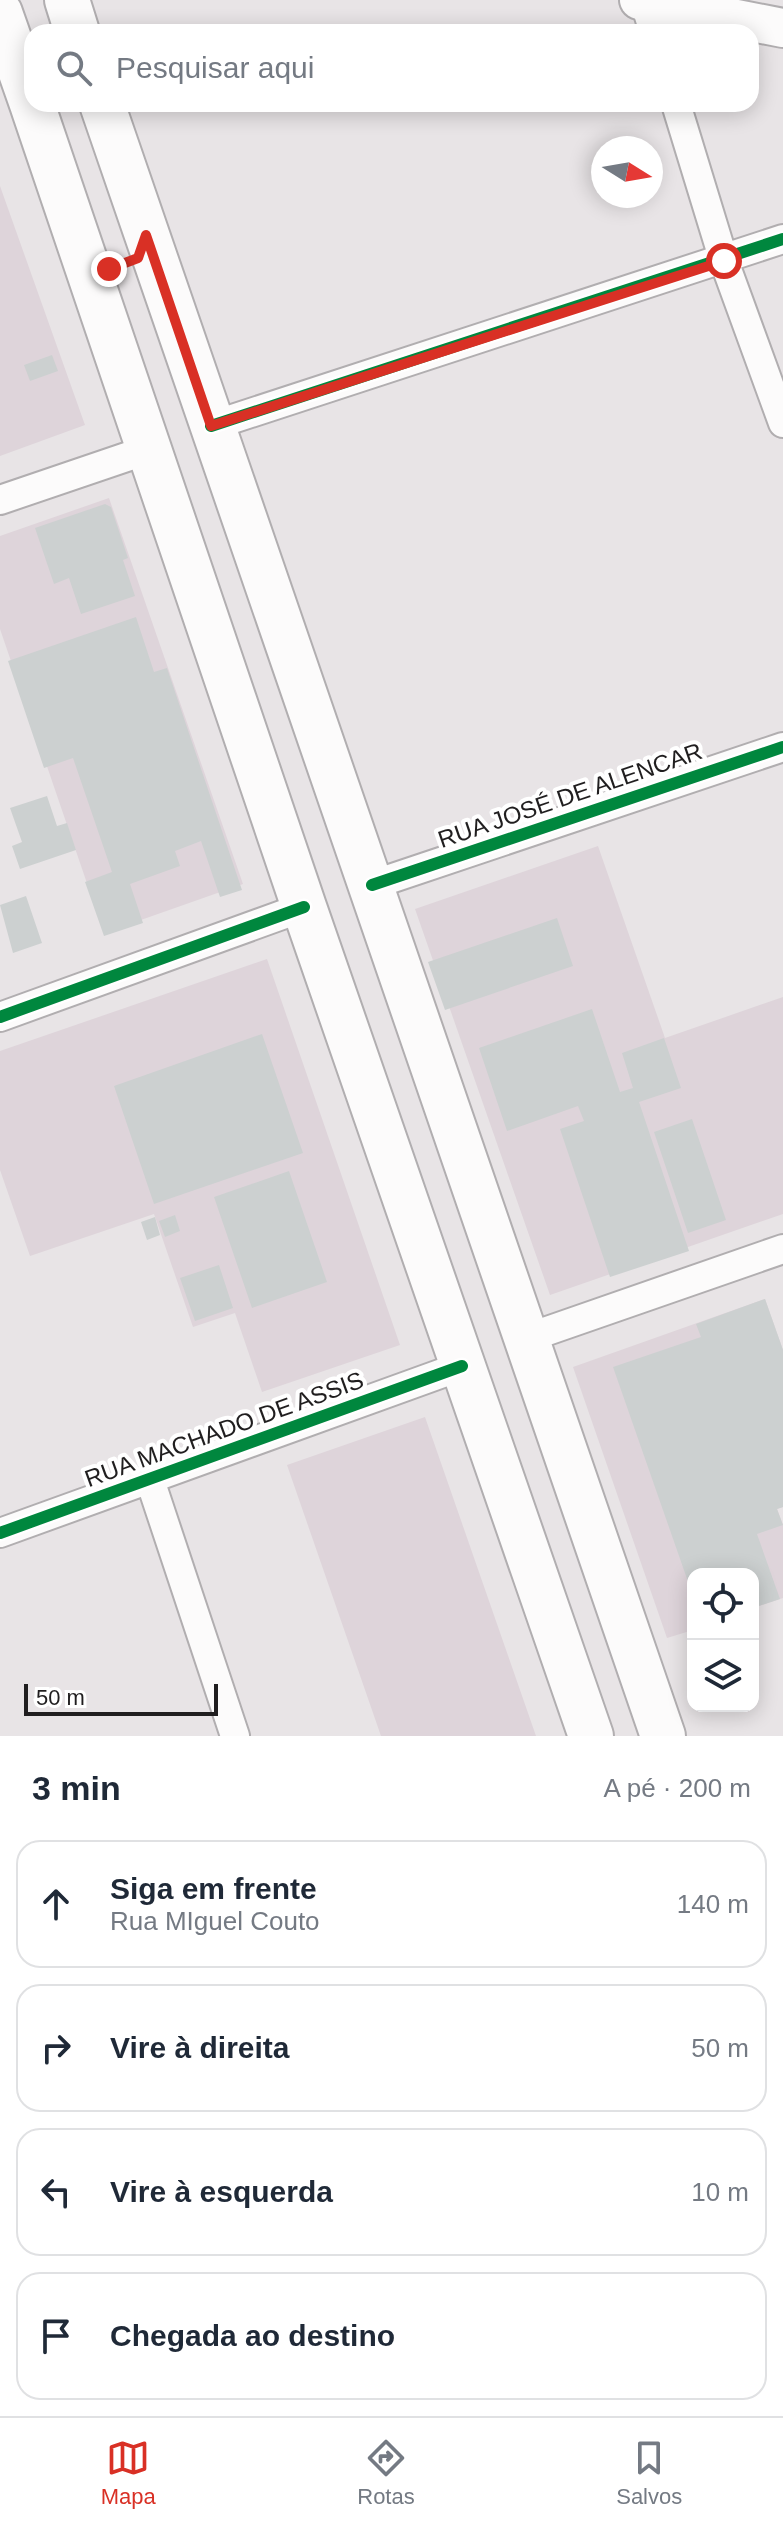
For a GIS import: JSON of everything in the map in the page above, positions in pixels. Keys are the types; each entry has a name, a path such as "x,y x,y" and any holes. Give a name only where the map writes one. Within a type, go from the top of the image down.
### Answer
{"main road":[{"path":"67,0 74,24"},
{"path":"0,13 24,81"},
{"path":"35,112 304,907 591,1736"},
{"path":"105,112 663,1736"},
{"path":"88,262 109,269 124,265 138,258 146,235"},
{"path":"151,450 212,429"}],"street":[{"path":"642,0 783,28"},
{"path":"642,0 651,24"},
{"path":"678,112 724,261 783,423"},
{"path":"212,429 783,239"},
{"path":"0,500 151,450"},
{"name":"RUA JOSÉ DE ALENCAR","path":"372,885 783,747"},
{"path":"0,1017 304,907"},
{"path":"527,1338 783,1249"},
{"name":"RUA MACHADO DE ASSIS","path":"0,1533 462,1366"},
{"path":"150,1480 235,1736"}],"shaded area":[{"path":"0,186 85,425 0,456"},
{"path":"109,498 243,884 104,933 0,629 0,536"},
{"path":"598,846 665,1038 783,997 783,1214 550,1295 415,909"},
{"path":"267,959 400,1345 262,1392 235,1313 193,1327 154,1214 30,1256 0,1170 0,1051"},
{"path":"765,1299 783,1350 783,1507 777,1509 783,1525 783,1598 759,1606 759,1568 687,1568 687,1632 667,1638 573,1367"},
{"path":"425,1417 536,1736 381,1736 287,1465"}],"building":[{"path":"52,355 58,371 30,381 24,365"},
{"path":"105,504 111,507 128,558 123,560 135,596 81,614 69,578 54,584 35,528"},
{"path":"136,617 154,672 167,668 242,890 220,897 201,841 175,851 180,866 130,884 143,923 104,936 85,882 112,872 73,758 44,768 8,661"},
{"path":"47,796 57,826 67,823 76,850 20,869 12,846 22,842 10,808"},
{"path":"26,896 42,943 13,953 0,905"},
{"path":"557,918 573,966 445,1010 428,962"},
{"path":"592,1009 620,1092 633,1088 622,1053 664,1038 681,1088 639,1102 689,1251 610,1277 560,1129 584,1121 578,1106 507,1131 479,1048"},
{"path":"262,1034 303,1153 154,1204 114,1086"},
{"path":"692,1119 726,1220 688,1233 654,1132"},
{"path":"289,1171 327,1282 252,1308 214,1197"},
{"path":"175,1215 180,1231 165,1237 159,1221"},
{"path":"155,1217 160,1235 147,1240 141,1222"},
{"path":"219,1265 233,1308 195,1321 180,1278"},
{"path":"765,1299 783,1350 783,1507 777,1509 783,1525 757,1534 780,1599 759,1606 759,1568 687,1568 687,1579 613,1367 701,1337 696,1324"}],"cycle path":[{"path":"211,426 783,239"},
{"path":"372,885 783,747"},
{"path":"0,1017 304,907"},
{"path":"0,1533 462,1366"}],"route":[{"path":"109,269 138,258 146,235 211,426 724,261"}]}
